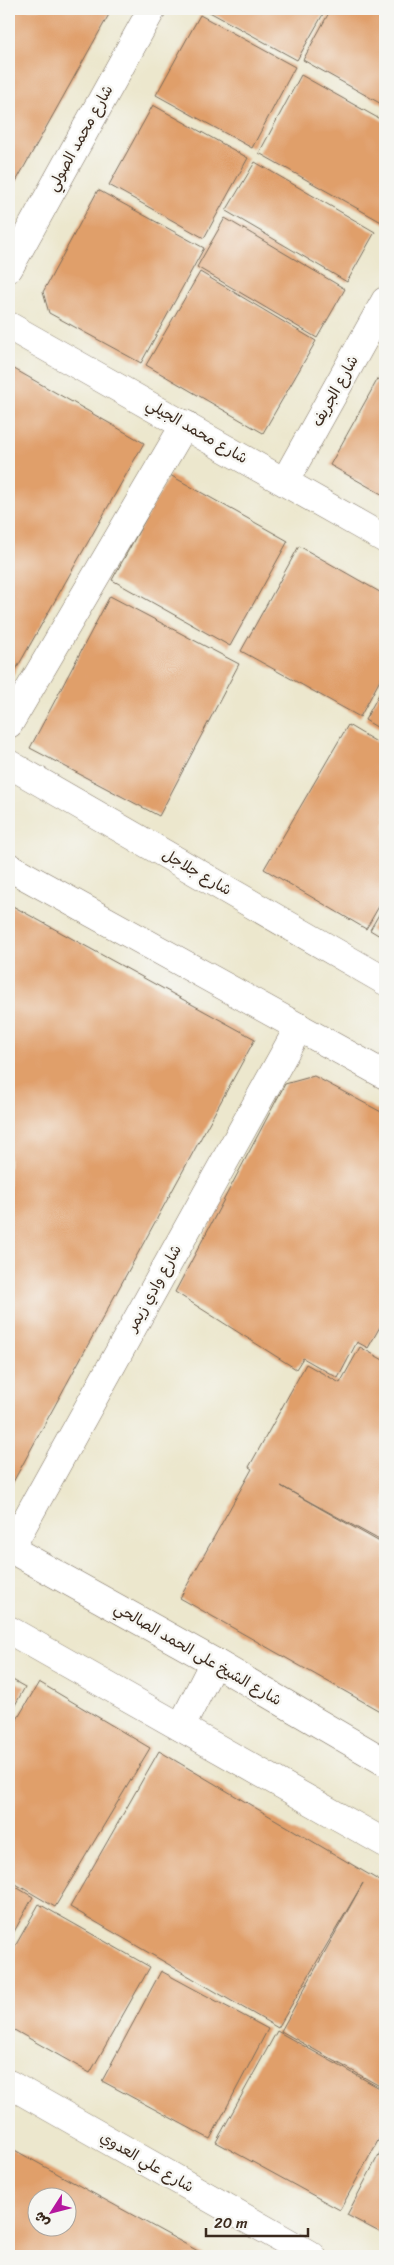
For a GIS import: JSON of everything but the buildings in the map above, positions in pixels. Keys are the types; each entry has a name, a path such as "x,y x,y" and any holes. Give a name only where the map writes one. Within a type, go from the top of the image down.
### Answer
{"street":[{"name":"شارع محمد الصولي","path":"9,268 152,9"},
{"name":"شارع الجريف","path":"286,481 385,301"},
{"name":"شارع محمد الجيلي","path":"9,326 286,481 385,539"},
{"path":"9,724 185,424"},
{"name":"شارع جلاجل","path":"9,764 385,981"},
{"path":"9,867 385,1075"},
{"name":"شارع وادي زيمر","path":"9,1549 299,1027"},
{"name":"شارع الشيخ على الحمد الصالحي","path":"9,1549 214,1662 385,1762"},
{"path":"9,1630 385,1843"},
{"path":"180,1727 214,1662"},
{"name":"شارع علي العدوي","path":"9,2084 312,2256"}]}
